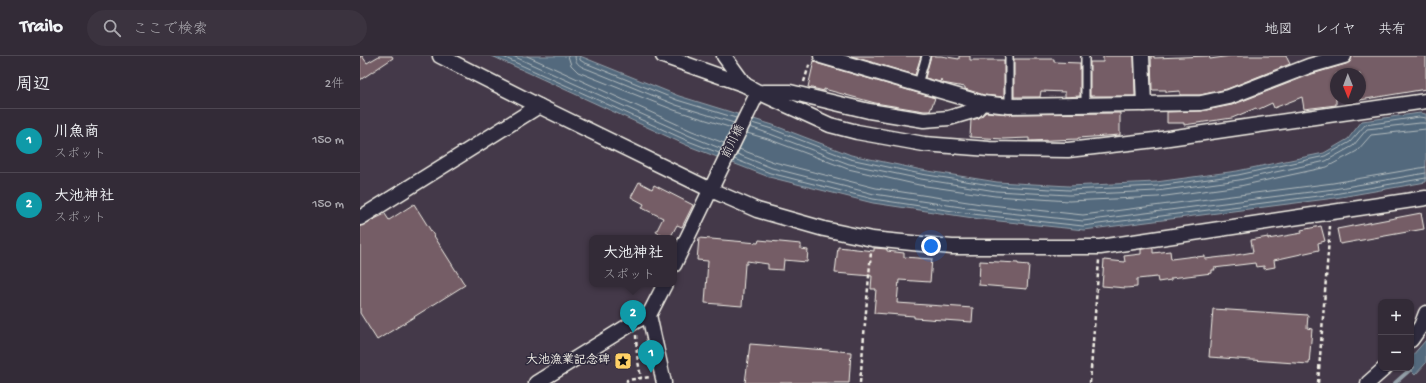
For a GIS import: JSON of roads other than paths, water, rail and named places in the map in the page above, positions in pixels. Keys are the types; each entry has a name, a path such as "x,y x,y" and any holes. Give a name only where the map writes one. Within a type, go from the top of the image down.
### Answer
{"street":[{"path":"440,56 539,106 713,186 757,210 824,229 872,239 952,247 1100,247 1426,198"},
{"path":"663,56 745,85"},
{"path":"724,56 745,85 756,97 830,125 857,132 924,144 989,149 1068,150 1155,140 1426,101"},
{"path":"821,56 982,103 1009,106 1201,103 1229,97 1309,66 1344,56"},
{"path":"1142,56 1144,104"},
{"path":"756,97 790,92 869,111 924,120 949,118 976,110 982,103"},
{"name":"前川橋","path":"677,259 756,97"},
{"path":"360,218 539,106"},
{"path":"536,383 636,321 649,315 663,287"},
{"path":"1414,336 1421,326 1426,313"},
{"path":"649,315 664,383"},
{"path":"1368,383 1382,371"}],"lane":[{"path":"918,84 926,56"},
{"path":"1009,56 1009,106"},
{"path":"1084,105 1085,56"}],"water":[{"path":"492,56 580,56 679,96 773,125 851,155 922,170 997,182 1069,186 1156,182 1237,171 1324,153 1348,139 1362,121 1420,113 1426,114 1426,182 1335,198 1084,230 980,219 873,203 769,177 686,145"},
{"path":"1426,340 1426,363 1415,375 1411,371 1414,371 1414,354"}],"waterway":[{"path":"1395,383 1408,371"}],"place":[{"name":"大池神社","path":"633,333"},
{"name":"大池漁業記念碑","path":"623,361"},
{"name":"川魚商","path":"651,373"}]}
